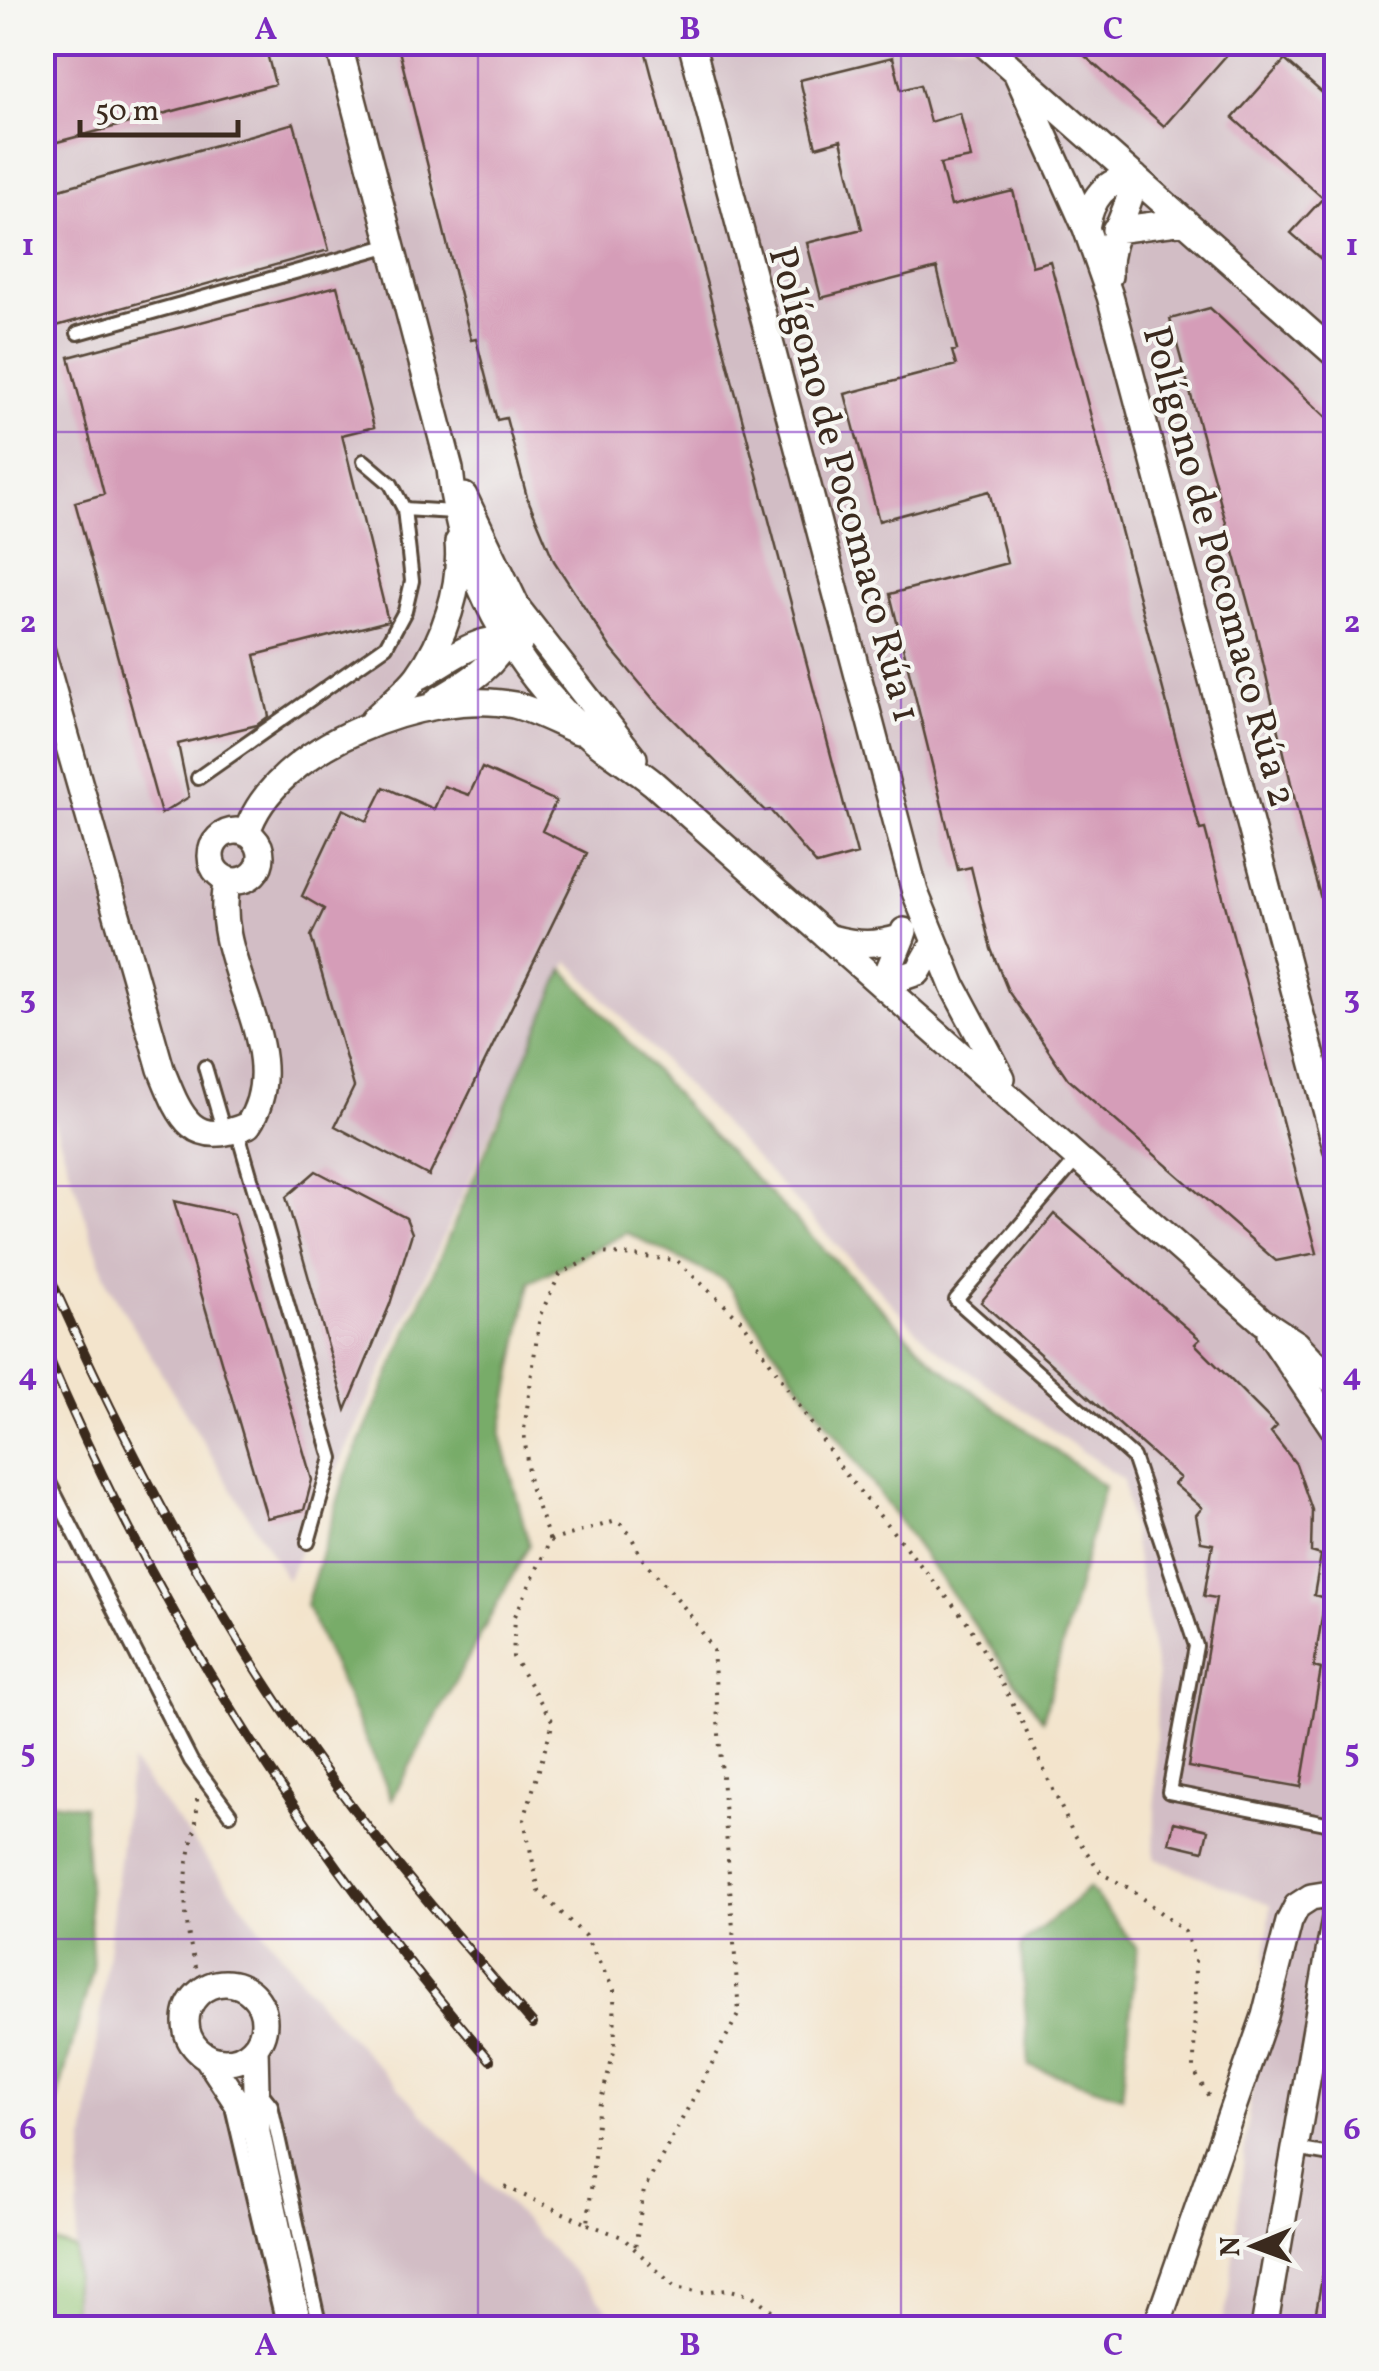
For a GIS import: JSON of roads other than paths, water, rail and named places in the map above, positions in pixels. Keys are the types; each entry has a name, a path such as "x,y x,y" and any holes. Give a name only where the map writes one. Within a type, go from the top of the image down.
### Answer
{"street":[{"path":"338,42 450,469 459,556 452,600 440,638 418,677"},
{"name":"Polígono de Pocomaco Rúa 1","path":"691,42 915,892 974,1030 1013,1098"},
{"path":"982,42 1336,355"},
{"name":"Polígono de Pocomaco Rúa 2","path":"1016,72 1086,228 1110,296 1336,1146"},
{"path":"1086,228 1089,208 1100,193 1116,179 1136,177"},
{"name":"Polígono de Pocomaco Rúa 2","path":"1110,296 1108,260 1136,177"},
{"path":"1115,230 1186,222"},
{"path":"450,469 518,609 597,727"},
{"path":"454,512 477,578 507,639"},
{"path":"247,834 265,795 305,762 365,727 429,705 467,683 502,653 518,609"},
{"path":"365,727 418,677 468,648 507,639 529,649 597,727 653,783 1262,1321 1329,1395"},
{"path":"42,652 161,1069 179,1114 199,1132 231,1132 248,1125 266,1088 264,1064 232,952 225,911 228,880"},
{"path":"429,705 514,705 597,727"},
{"path":"223,834 247,834 260,848 260,862 254,873 228,880 216,872 211,858 213,845 223,834"},
{"path":"883,984 915,892"},
{"path":"830,938 857,945 902,938"},
{"path":"883,984 918,972 935,942"},
{"path":"1262,1321 1297,1344 1320,1354 1336,1354"},
{"path":"1297,1344 1329,1395 1336,1432"},
{"path":"1156,2328 1265,2016 1289,1922 1298,1906 1311,1897 1336,1893"},
{"path":"1264,2328 1336,1912"},
{"path":"257,2133 207,2057 192,2044 186,2018 204,1989 225,1983 250,1992 264,2019 255,2047 257,2133 299,2328"},
{"path":"207,2057 238,2059 255,2047"}],"lane":[{"path":"78,333 392,245"},
{"path":"198,778 386,646 405,611 412,581 404,509 391,484 364,461"},
{"path":"404,509 454,512"},
{"path":"205,1067 231,1132 332,1458 308,1542"},
{"path":"1078,1158 956,1300 1132,1457 1196,1646 1169,1792 1336,1825"},
{"path":"42,1468 197,1770 230,1814"},
{"path":"256,2086 270,2105 320,2328"},
{"path":"228,2089 284,2328"},
{"path":"1295,2149 1336,2156"}],"railway":[{"path":"42,1259 145,1475 202,1580 265,1683 359,1816 533,2024"},
{"path":"42,1342 133,1536 238,1719 356,1893 490,2060"}]}
